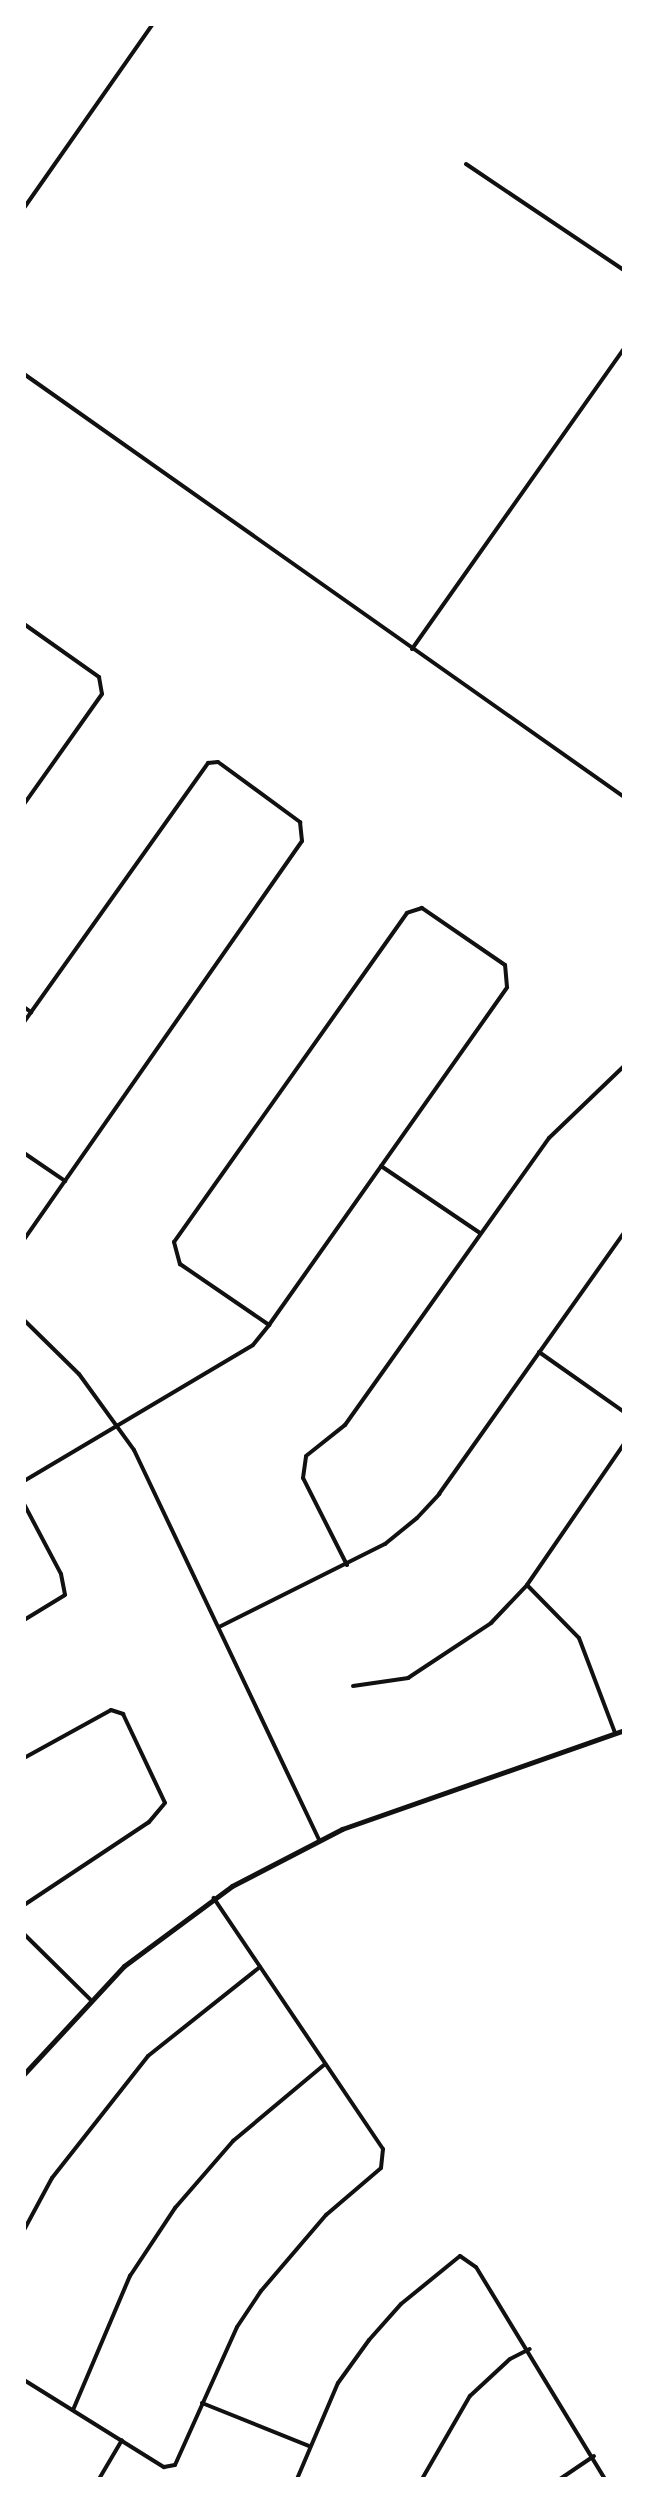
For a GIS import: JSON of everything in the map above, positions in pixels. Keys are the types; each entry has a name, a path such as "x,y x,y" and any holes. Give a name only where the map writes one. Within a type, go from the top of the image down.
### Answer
{"street":[{"path":"24,208 153,24"},
{"path":"466,164 624,270"},
{"path":"412,649 624,348"},
{"path":"24,374 624,797"},
{"path":"24,624 99,677 102,694 24,804"},
{"path":"24,1022 208,763 218,762 300,822 305,831 24,1240"},
{"path":"24,1481 118,1421 236,1359 269,1325 510,977 506,965 415,907 174,1242 173,1253 180,1264 269,1325"},
{"path":"24,1007 31,1012"},
{"path":"346,1565 301,1468 306,1456 345,1425 549,1138 624,1066"},
{"path":"24,1153 65,1182"},
{"path":"381,1166 480,1233"},
{"path":"219,1627 385,1544 440,1494 624,1233"},
{"path":"24,1320 118,1421 219,1627 319,1840"},
{"path":"539,1352 624,1412"},
{"path":"353,1686 388,1685 429,1668 491,1623 527,1585 624,1444"},
{"path":"24,1504 61,1574 65,1595 24,1620"},
{"path":"527,1585 579,1638 615,1733"},
{"path":"24,1758 111,1710 123,1714 165,1803 162,1812 24,1905"},
{"path":"24,2074 90,2000 124,1966 214,1898 319,1840 624,1730"},
{"path":"24,2380 164,2468 175,2465 237,2327 261,2291 326,2215 384,2160 383,2149 214,1898"},
{"path":"24,1934 90,2000"},
{"path":"24,2230 59,2169 148,2056 260,1967"},
{"path":"73,2410 130,2276 175,2208 233,2141 325,2064"},
{"path":"297,2479 309,2446 338,2383 369,2340 401,2304 460,2256 476,2267 530,2349 606,2479"},
{"path":"422,2479 436,2447 470,2396 510,2359 530,2349"},
{"path":"202,2403 309,2446"},
{"path":"99,2479 122,2440"},
{"path":"560,2479 594,2456"}]}
